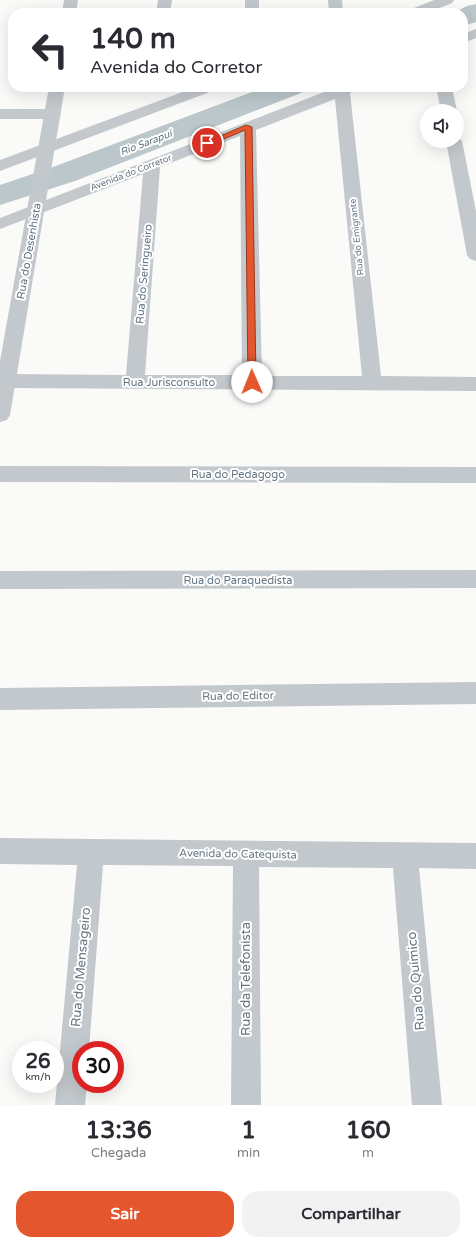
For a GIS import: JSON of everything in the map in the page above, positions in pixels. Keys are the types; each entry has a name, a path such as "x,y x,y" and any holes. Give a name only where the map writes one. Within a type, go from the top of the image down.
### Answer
{"street":[{"path":"428,7 447,0"},
{"name":"Rua do Desenhista","path":"0,415 37,210 56,92"},
{"path":"0,166 47,148 156,100 189,92"},
{"name":"Avenida do Corretor","path":"0,224 339,92"},
{"name":"Rua do Emigrante","path":"347,92 372,383"},
{"path":"445,92 448,104"},
{"path":"0,114 53,114"},
{"path":"248,127 252,382"},
{"path":"455,148 476,255"},
{"name":"Rua do Seringueiro","path":"135,382 152,165"},
{"name":"Rua Jurisconsulto","path":"6,381 476,384"},
{"name":"Rua do Pedagogo","path":"0,474 476,475"},
{"name":"Rua do Paraquedista","path":"0,580 476,579"},
{"name":"Rua do Editor","path":"0,699 476,693"},
{"name":"Avenida do Catequista","path":"0,851 405,857 476,856"},
{"name":"Rua do Mensageiro","path":"70,1105 91,852"},
{"name":"Rua da Telefonista","path":"246,854 246,1105"},
{"name":"Rua do Químico","path":"405,857 427,1105"}],"waterway":[{"name":"Rio Sarapuí","path":"468,16 476,12"},
{"name":"Rio Sarapuí","path":"0,195 64,174 278,92"}],"route":[{"path":"207,143 248,127 252,382"}]}
